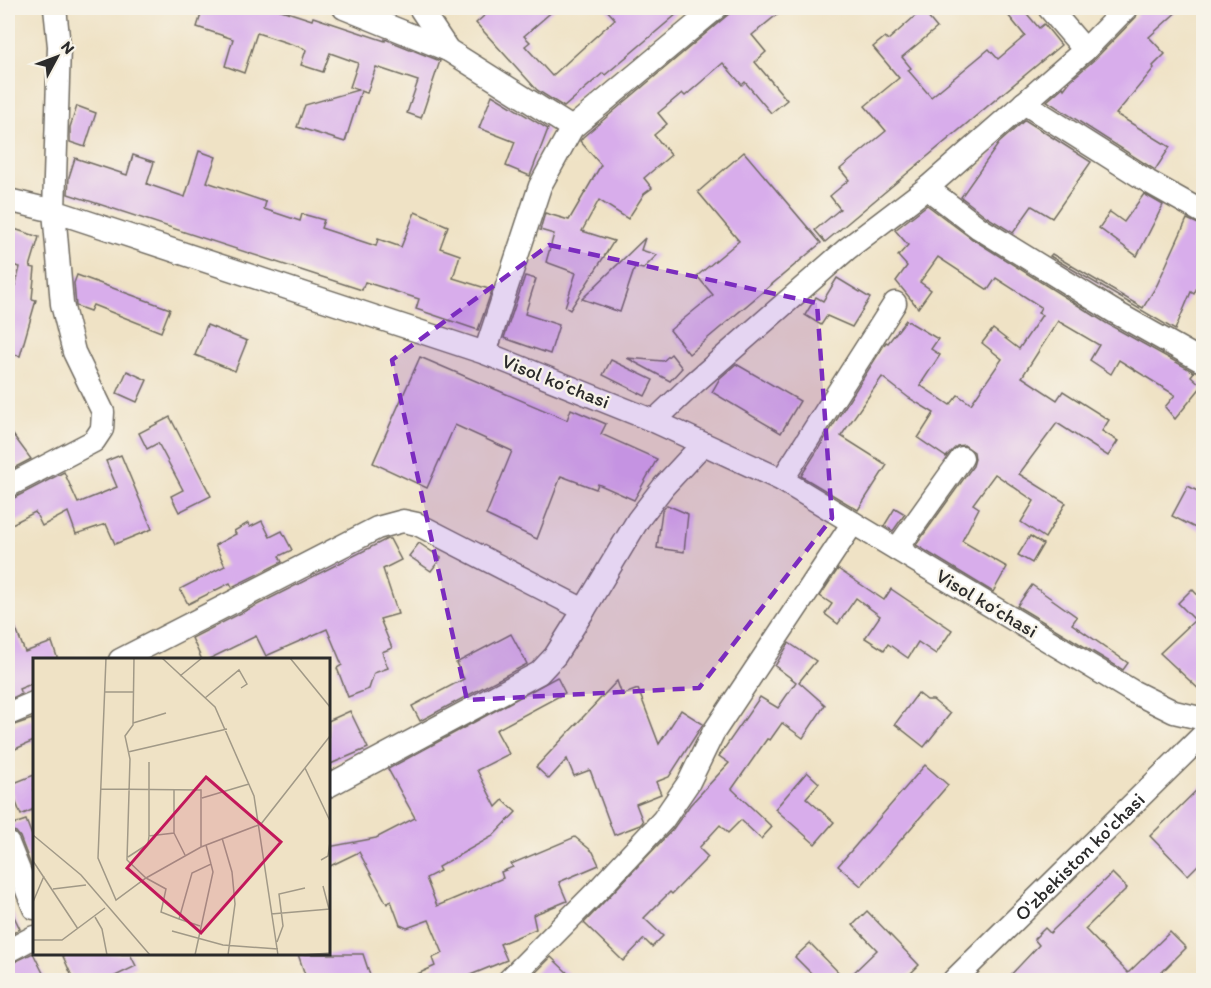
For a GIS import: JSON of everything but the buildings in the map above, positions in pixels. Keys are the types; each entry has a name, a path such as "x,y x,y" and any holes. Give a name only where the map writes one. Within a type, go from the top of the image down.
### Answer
{"street":[{"path":"8,486 94,441 102,429 103,412 74,352 62,304 54,211 59,46 55,8"},
{"path":"345,8 448,50 572,128"},
{"path":"420,8 448,50"},
{"path":"485,353 540,186 572,128 716,8"},
{"path":"1049,8 1085,50"},
{"path":"654,421 847,249 927,188 1024,104 1085,50 1126,8"},
{"path":"1024,104 1203,213"},
{"path":"927,188 979,228 1113,311 1200,360"},
{"name":"Visol koʻchasi","path":"8,200 54,211 485,353 654,421 782,480 1132,691 1174,712 1203,719"},
{"path":"782,480 896,303"},
{"path":"330,785 539,673 555,656 638,520 664,486 704,444"},
{"path":"897,549 962,458"},
{"path":"124,658 376,528 403,521 417,524 584,610"},
{"path":"509,981 663,820 689,782 713,734 853,523"},
{"path":"8,714 33,703"},
{"name":"O'zbekiston ko'chasi","path":"954,981 1203,734"},
{"path":"8,843 33,906"},
{"path":"8,951 33,938"}],"highlighted area":[{"path":"549,245 817,303 832,518 699,688 467,700 392,360"}]}
